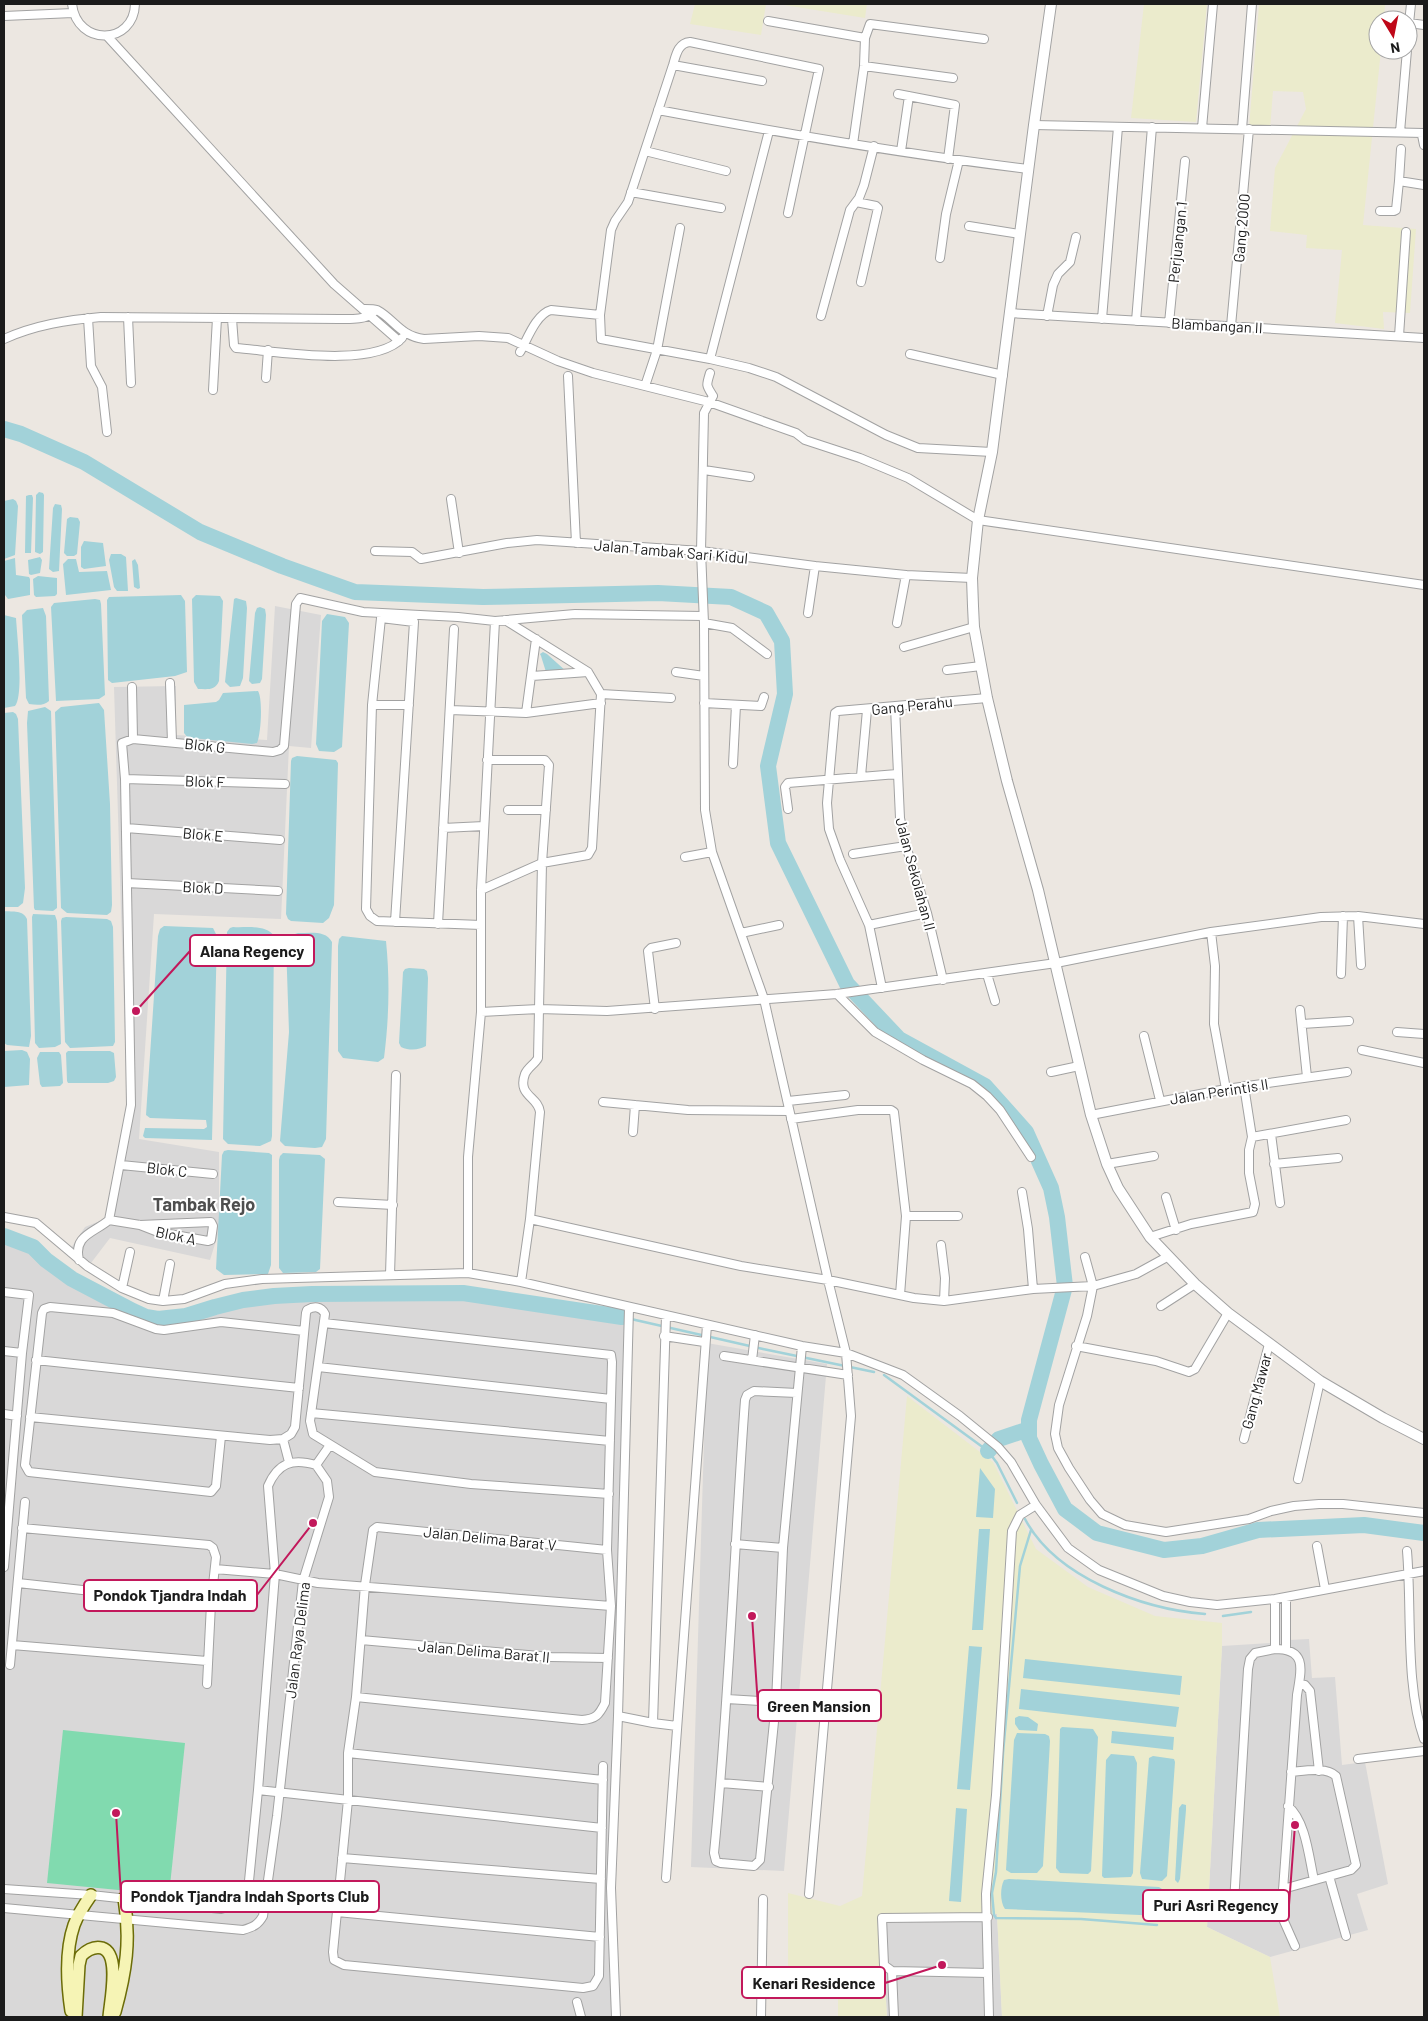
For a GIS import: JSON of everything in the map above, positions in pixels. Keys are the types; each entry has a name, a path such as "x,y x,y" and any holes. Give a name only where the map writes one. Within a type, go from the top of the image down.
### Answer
{"main road":[{"path":"72,2017 69,1986 71,1936 78,1915 91,1895"},
{"path":"113,2017 125,1970 129,1932 122,1898"},
{"path":"76,2017 81,1956 91,1949 97,1948 104,1949 111,1954 114,1965 109,2017"}],"street":[{"path":"72,4 73,13 82,28 98,35 106,36 117,33 126,26 133,17 135,4"},
{"path":"1051,4 1042,125 1028,169 1020,234 1018,314 1003,375 992,452 978,520 972,578 974,627 987,698 1056,963 1091,1115 1107,1164 1118,1188 1150,1237 1167,1257 1228,1313 1320,1382 1424,1439"},
{"path":"1202,128 1213,4"},
{"name":"Gang 2000","path":"1232,326 1252,4"},
{"path":"4,16 73,13"},
{"path":"768,21 865,38"},
{"path":"853,144 864,66 865,38 868,27 872,23 984,39"},
{"path":"106,36 334,284 399,341"},
{"path":"788,213 819,69 690,42 684,43 680,46 673,65 631,192 612,230 600,314 601,339 750,368 776,377 886,435 910,445 934,450 992,452"},
{"path":"1400,132 1406,60"},
{"path":"673,65 762,81"},
{"path":"864,66 953,78"},
{"path":"898,94 956,106 948,159"},
{"path":"901,151 909,96"},
{"path":"658,110 853,144 1028,169"},
{"path":"1042,125 1400,132 1423,134 1424,145"},
{"path":"1102,319 1118,127"},
{"path":"1136,321 1152,127"},
{"path":"710,359 769,130"},
{"path":"821,316 850,210 864,185 874,146"},
{"path":"1380,211 1396,210 1401,149"},
{"path":"645,151 726,171"},
{"path":"940,258 946,214 959,160"},
{"name":"Perjuangan 1","path":"1169,323 1185,162"},
{"path":"1398,181 1424,185"},
{"path":"631,192 721,208"},
{"path":"856,202 878,208 861,282"},
{"path":"969,226 1020,234"},
{"path":"645,386 657,350 680,228"},
{"path":"1399,336 1406,232"},
{"path":"1047,316 1053,285 1058,274 1070,262 1076,237"},
{"path":"4,339 45,325 88,318 339,319 376,310 406,333 422,339 500,336 524,344 566,364 593,373 709,402 796,432 805,440 882,466 908,478 978,520 1424,585"},
{"path":"520,352 543,313 547,311 600,314"},
{"name":"Blambangan II","path":"1018,314 1424,338"},
{"path":"128,317 131,383"},
{"path":"88,318 91,366 102,386 108,432"},
{"path":"213,390 217,318"},
{"path":"232,319 235,347 307,355 359,354 385,348 399,341 406,333"},
{"path":"450,338 451,348"},
{"path":"266,378 268,350"},
{"path":"910,354 1003,375"},
{"path":"710,373 706,385 707,390 713,396 704,413 701,551 705,810 712,852 764,998 846,1356 852,1416 809,1894"},
{"path":"568,376 576,543"},
{"path":"704,470 750,477"},
{"path":"451,499 459,553"},
{"name":"Jalan Tambak Sari Kidul","path":"375,551 412,552 421,559 523,540 701,551 815,566 906,575 972,578"},
{"path":"808,613 815,566"},
{"path":"898,623 906,575"},
{"name":"Blok G","path":"125,779 122,746 124,742 133,739 273,752 280,750 284,746 296,604 298,599 363,612 495,621"},
{"path":"468,1273 468,1157 482,1012 481,890 495,621 575,614 703,616 732,628 767,654"},
{"path":"396,922 414,622 381,618 372,704 366,909 370,916 377,921 396,922 438,924 481,925"},
{"path":"481,890 542,863 591,853 601,694 588,672 505,620"},
{"path":"904,647 974,627"},
{"path":"438,924 454,629"},
{"path":"526,713 536,639"},
{"path":"947,670 980,666"},
{"path":"532,676 588,672"},
{"path":"676,672 704,676"},
{"path":"170,683 172,742"},
{"path":"132,687 133,739"},
{"path":"601,694 671,698"},
{"path":"704,702 761,706 764,697"},
{"name":"Gang Perahu","path":"828,781 836,712 987,698"},
{"path":"450,710 526,713 601,703"},
{"path":"372,704 409,705"},
{"path":"733,764 736,705"},
{"name":"Jalan Sekolahan II","path":"895,707 898,803 906,846 927,913 943,980"},
{"path":"861,776 867,710"},
{"path":"487,760 545,760 550,765 542,863 538,1058 528,1069 523,1083 529,1097 537,1103 540,1112 530,1219 521,1282"},
{"path":"788,809 786,784 897,774"},
{"path":"109,1220 131,1105 125,779"},
{"name":"Blok F","path":"125,779 285,784"},
{"path":"828,781 826,803 829,829 840,860 869,925 880,988"},
{"path":"508,810 546,810"},
{"path":"443,828 484,826"},
{"name":"Blok E","path":"126,828 280,840"},
{"path":"853,854 906,846"},
{"path":"685,857 712,852"},
{"name":"Blok D","path":"127,883 278,891"},
{"path":"869,925 927,913"},
{"path":"1342,974 1343,916"},
{"path":"482,1012 539,1010 607,1011 841,993 988,974 1056,963 1211,932 1322,917 1358,916 1424,924"},
{"path":"1358,916 1361,965"},
{"path":"740,933 779,925"},
{"path":"1211,932 1215,966 1214,1024 1226,1089"},
{"path":"655,1008 648,951 651,948 676,943"},
{"path":"988,974 996,1001"},
{"path":"841,993 875,1032 923,1060 972,1084 987,1096 1000,1110 1031,1157"},
{"path":"1300,1010 1307,1076"},
{"path":"1302,1024 1349,1021"},
{"path":"1397,1032 1424,1034"},
{"path":"1144,1036 1160,1100"},
{"path":"1362,1050 1424,1063"},
{"path":"1051,1072 1079,1066"},
{"name":"Jalan Perintis II","path":"1091,1115 1160,1100 1307,1076 1347,1072"},
{"path":"390,1275 396,1075"},
{"path":"1150,1237 1191,1224 1253,1212 1254,1204 1249,1173 1252,1137 1244,1086"},
{"path":"788,1101 845,1095"},
{"path":"602,1102 688,1110 790,1115 858,1110 892,1111 895,1116 906,1216 900,1295"},
{"path":"633,1132 635,1105"},
{"path":"1252,1137 1346,1120"},
{"path":"1271,1134 1280,1203"},
{"path":"1107,1164 1154,1156"},
{"path":"1274,1164 1338,1158"},
{"name":"Blok C","path":"121,1164 213,1174"},
{"path":"1022,1192 1028,1229 1033,1289"},
{"path":"1166,1197 1176,1230"},
{"path":"338,1202 393,1205"},
{"path":"906,1216 958,1216"},
{"path":"4,1217 36,1223 79,1260 122,1288 149,1299 162,1301 184,1299 225,1284 243,1280 468,1273 521,1282 629,1314 665,1327 705,1335 755,1335 802,1350 846,1356 903,1375 945,1405 990,1440 1011,1462 1032,1507 1068,1548 1088,1563 1116,1578 1163,1596 1190,1602 1217,1604 1275,1599 1424,1571"},
{"path":"530,1219 741,1266 828,1280 914,1298 944,1301 1033,1289 1089,1287 1136,1274 1167,1257"},
{"path":"79,1260 77,1252 78,1243 109,1220 140,1225"},
{"name":"Blok A","path":"211,1222 213,1226 211,1240 208,1241 158,1232 140,1225 211,1222"},
{"path":"941,1245 945,1278 944,1301"},
{"path":"122,1288 130,1252"},
{"path":"1085,1258 1089,1287 1087,1316 1059,1405 1055,1434 1058,1448 1076,1478 1102,1514 1125,1525 1166,1532 1249,1519 1294,1506 1318,1504 1352,1505 1424,1513"},
{"path":"162,1301 170,1264"},
{"path":"1161,1306 1195,1284"},
{"path":"4,1292 29,1295 17,1416 8,1482 4,1567"},
{"path":"221,1436 216,1486 211,1492 29,1472 25,1465 36,1360 44,1309 50,1307 113,1313 156,1329 220,1322 304,1332"},
{"path":"30,1417 221,1436 270,1440 283,1439 291,1434 295,1427 306,1313 312,1307 322,1309 325,1314 311,1413 311,1429 313,1434 330,1445 375,1472 472,1484 609,1494"},
{"path":"1076,1346 1150,1359 1189,1372 1195,1369 1228,1313"},
{"path":"616,2017 611,1888 618,1716 629,1314"},
{"path":"324,1322 611,1355 607,1550 611,1606 605,1702 598,1716 594,1719 582,1720 356,1697"},
{"path":"665,1327 705,1335"},
{"path":"654,1723 665,1327"},
{"path":"666,1878 705,1335"},
{"path":"753,1352 755,1335"},
{"name":"Gang Mawar","path":"1244,1439 1269,1344"},
{"path":"797,1393 754,1391 747,1395 735,1544 721,1783 714,1853 716,1860 721,1864 754,1866 759,1863 769,1786 776,1702 783,1548 802,1350"},
{"path":"4,1351 22,1353"},
{"path":"724,1356 753,1352 800,1365 848,1373"},
{"path":"36,1360 299,1388"},
{"path":"318,1367 611,1399"},
{"path":"1298,1479 1320,1382"},
{"path":"311,1413 610,1441"},
{"path":"4,1414 17,1416"},
{"path":"283,1439 289,1462 301,1462 316,1466 330,1445"},
{"name":"Jalan Raya Delima","path":"248,1891 275,1574 268,1486 273,1475 289,1462"},
{"name":"Jalan Raya Delima","path":"126,1919 243,1930 254,1927 263,1916 280,1792 303,1581 329,1497 327,1481 316,1466"},
{"path":"10,1665 25,1502"},
{"path":"989,2017 986,1894 996,1795 1012,1531 1020,1515 1032,1507"},
{"path":"22,1528 209,1545 213,1548 216,1557 206,1684"},
{"name":"Jalan Delima Barat V","path":"365,1585 374,1528 607,1550"},
{"path":"735,1544 783,1548"},
{"path":"1317,1546 1325,1589"},
{"path":"1407,1551 1413,1680 1424,1739"},
{"path":"215,1569 275,1574 303,1581 611,1606"},
{"path":"18,1583 211,1604"},
{"path":"365,1585 356,1697 348,1753 348,1800 333,1952 336,1963 583,1988 593,1986 599,1976 603,1766"},
{"path":"1286,1597 1286,1649"},
{"path":"1275,1599 1275,1649"},
{"name":"Jalan Delima Barat II","path":"361,1640 552,1657 608,1658"},
{"path":"12,1645 207,1661"},
{"path":"1286,1649 1295,1654 1302,1672 1299,1684 1288,1806 1282,1904 1276,1914 1267,1916 1239,1909 1234,1903 1248,1669 1250,1659 1255,1653 1286,1649"},
{"path":"1299,1684 1305,1685 1310,1691 1319,1771"},
{"path":"727,1699 776,1702"},
{"path":"618,1716 678,1726"},
{"path":"1358,1759 1424,1751"},
{"path":"348,1753 603,1780"},
{"path":"1283,1889 1353,1870 1356,1863 1336,1776 1332,1772 1291,1772"},
{"path":"721,1783 769,1786"},
{"path":"258,1790 602,1828"},
{"path":"1288,1806 1296,1812 1300,1822 1314,1880"},
{"path":"342,1858 601,1879"},
{"path":"1329,1876 1346,1936"},
{"path":"4,1889 91,1895 221,1909 232,1906 248,1891 267,1893"},
{"path":"761,2017 763,1899"},
{"path":"4,1908 126,1919"},
{"path":"1278,1910 1295,1946"},
{"path":"337,1912 600,1937"},
{"path":"988,1916 882,1918 884,1965 892,1971 988,1973"},
{"path":"892,1971 894,2017"},
{"path":"577,2002 581,2017"}],"shaded area":[{"path":"275,606 321,615 311,748 289,746 281,919 154,914 139,1139 219,1152 219,1231 210,1260 110,1238 91,1263 71,1248 85,1227 105,1219 127,1103 114,687 176,686 176,735 267,740"},
{"path":"4,1236 33,1247 46,1260 72,1279 133,1311 146,1317 158,1319 186,1316 215,1307 274,1296 463,1293 622,1317 629,1320 611,1888 616,2017 4,2017"},
{"path":"707,1343 827,1364 784,1871 691,1867"},
{"path":"1288,1599 1289,1640 1309,1639 1312,1678 1335,1677 1342,1765 1365,1762 1388,1884 1357,1894 1368,1930 1270,1957 1207,1927 1222,1646 1270,1643 1270,1601"},
{"path":"881,1913 997,1914 1002,2017 887,2017"}],"green space":[{"path":"695,4 766,4 761,35 690,24"},
{"path":"778,4 867,4 865,18"},
{"path":"1144,4 1207,4 1196,122 1131,118"},
{"path":"1244,4 1385,4 1385,10 1368,10 1368,60 1380,60 1363,225 1416,229 1410,313 1383,312 1384,329 1335,323 1342,250 1306,248 1307,235 1270,231 1275,168 1306,109 1303,92 1273,91 1270,129 1249,127 1259,5"},
{"path":"907,1396 993,1462 1036,1549 1088,1587 1155,1616 1222,1623 1207,1927 1270,1957 1280,2017 1002,2017 997,1914 881,1913 887,2017 838,2017 838,1991 788,1976 788,1893 840,1906 862,1896"},
{"path":"63,1730 185,1743 169,1895 47,1883"}],"water":[{"path":"39,492 44,495 43,552 40,554 35,552 36,495"},
{"path":"32,495 33,498 31,553 25,553 26,496"},
{"path":"13,499 18,506 15,555 4,559 4,501"},
{"path":"55,504 61,505 62,509 59,571 53,572 49,569 53,508"},
{"path":"70,517 78,518 80,522 77,554 74,556 67,556 64,553 67,519"},
{"path":"84,541 103,543 106,566 84,569 81,567 81,547"},
{"path":"111,554 121,554 126,557 128,591 117,591 114,587 109,560"},
{"path":"40,557 42,560 40,573 29,574 28,560"},
{"path":"15,558 16,575 29,577 30,579 30,595 8,599 5,595 4,561"},
{"path":"68,559 76,559 79,572 107,571 111,590 66,595 63,564"},
{"path":"135,559 138,565 140,588 138,589 134,587 132,561"},
{"path":"38,576 57,578 57,594 55,596 36,597 34,595 33,579"},
{"path":"181,595 185,601 187,672 175,676 112,683 108,680 107,600 109,597"},
{"path":"196,595 220,596 223,601 219,681 210,689 198,689 194,682 192,599"},
{"path":"234,599 246,601 247,608 243,678 240,686 230,687 225,682"},
{"path":"100,600 101,604 105,695 99,699 56,701 51,607 54,603"},
{"path":"43,608 46,616 49,701 34,705 29,704 26,698 22,615 27,610"},
{"path":"257,608 265,609 266,615 262,679 260,683 252,684 249,681 255,613"},
{"path":"327,614 345,617 349,623 342,747 334,752 319,751 316,744 322,621"},
{"path":"4,615 16,618 20,678 18,700 15,706 4,708"},
{"path":"543,652 567,672 546,672 540,654"},
{"path":"258,691 261,701 261,717 257,743 188,738 184,733 184,705 216,702 223,693"},
{"path":"99,703 104,710 110,804 111,912 107,915 67,913 61,908 55,712 61,707"},
{"path":"45,707 51,711 57,904 57,908 53,911 35,910 34,908 27,723 28,711"},
{"path":"13,712 18,719 25,888 23,903 18,907 4,907 4,713"},
{"path":"297,756 336,760 338,763 334,905 329,918 323,923 291,921 286,914 291,761 292,758"},
{"path":"4,911 23,914 27,919 31,1036 29,1047 7,1045 4,1043"},
{"path":"33,914 55,915 57,921 61,1044 55,1047 39,1048 35,1043"},
{"path":"62,918 107,919 111,921 113,927 115,1042 113,1046 70,1048 65,1042 61,921"},
{"path":"164,926 213,928 217,936 212,1140 145,1138 143,1136 145,1128 204,1129 207,1127 206,1120 150,1118 146,1115 158,936 160,929"},
{"path":"233,927 261,928 274,936 272,1136 271,1141 260,1146 228,1144 223,1139 227,932"},
{"path":"298,933 322,934 332,942 326,1139 322,1147 315,1148 285,1146 280,1141 289,1032 286,943 289,936"},
{"path":"342,936 386,941 387,1029 384,1058 378,1062 343,1058 338,1051 338,946 339,939"},
{"path":"409,968 424,969 427,971 428,978 426,1046 414,1050 401,1047 399,1043 403,972"},
{"path":"22,1050 27,1052 30,1059 29,1085 4,1087 4,1051"},
{"path":"68,1051 110,1051 114,1053 116,1077 114,1081 108,1083 68,1083 66,1053"},
{"path":"40,1052 59,1052 61,1055 63,1083 60,1086 42,1087 40,1084 37,1058"},
{"path":"224,1151 269,1153 272,1155 271,1265 268,1274 224,1275 216,1269 222,1155"},
{"path":"283,1153 320,1155 325,1159 320,1269 316,1272 283,1273 279,1268 279,1160"},
{"path":"980,1468 995,1489 993,1518 976,1517"},
{"path":"979,1529 990,1529 983,1630 972,1630"},
{"path":"969,1646 982,1647 970,1790 957,1789"},
{"path":"1025,1659 1182,1676 1180,1695 1023,1678"},
{"path":"1021,1689 1179,1707 1176,1727 1019,1709"},
{"path":"1019,1716 1028,1717 1038,1724 1037,1731 1019,1730 1015,1724 1015,1718"},
{"path":"1062,1727 1093,1729 1098,1737 1091,1871 1088,1874 1060,1873 1056,1868 1060,1729"},
{"path":"1112,1731 1174,1737 1173,1750 1111,1743"},
{"path":"1017,1733 1045,1734 1049,1736 1050,1741 1043,1866 1037,1873 1011,1873 1006,1870 1014,1740"},
{"path":"1111,1754 1134,1756 1137,1763 1133,1873 1131,1877 1104,1878 1102,1876 1106,1760"},
{"path":"1153,1756 1174,1759 1175,1762 1167,1876 1162,1881 1142,1879 1140,1873 1149,1758"},
{"path":"1182,1804 1186,1805 1186,1810 1180,1879 1178,1883 1175,1880 1179,1808"},
{"path":"956,1808 967,1809 961,1902 949,1901"},
{"path":"1004,1880 1159,1887 1165,1891 1166,1911 1162,1916 1005,1909 1001,1899 1001,1891"}],"waterway":[{"path":"4,429 21,434 84,462 200,532 282,566 355,592 483,597 658,593 731,597 766,613 782,641 785,694 768,766 778,843 847,984 899,1039 985,1086 1026,1132 1051,1188 1057,1217 1065,1286 1029,1420 1029,1438 1065,1509 1097,1533 1164,1550 1202,1546 1258,1530 1364,1525 1424,1533"},
{"path":"4,1236 33,1247 46,1260 72,1279 133,1311 146,1317 158,1319 186,1316 243,1300 274,1296 463,1293 622,1317"},
{"path":"631,1319 874,1372"},
{"path":"884,1375 988,1451 997,1463 1017,1503"},
{"path":"988,1451 999,1439 1029,1429"},
{"path":"1025,1519 1039,1540 1057,1558 1079,1574 1103,1587 1155,1605 1205,1614"},
{"path":"1031,1530 1020,1566 1003,1753 996,1872 992,1893 994,1915 996,1918 1081,1919 1157,1925"},
{"path":"1223,1616 1251,1612"}],"place":[{"name":"Alana Regency","path":"136,1011"},
{"name":"Pondok Tjandra Indah","path":"313,1523"},
{"name":"Green Mansion","path":"752,1616"},
{"name":"Pondok Tjandra Indah Sports Club","path":"116,1813"},
{"name":"Puri Asri Regency","path":"1295,1825"},
{"name":"Kenari Residence","path":"942,1965"}],"district":[{"name":"Tambak Rejo","path":"204,1204"}]}
